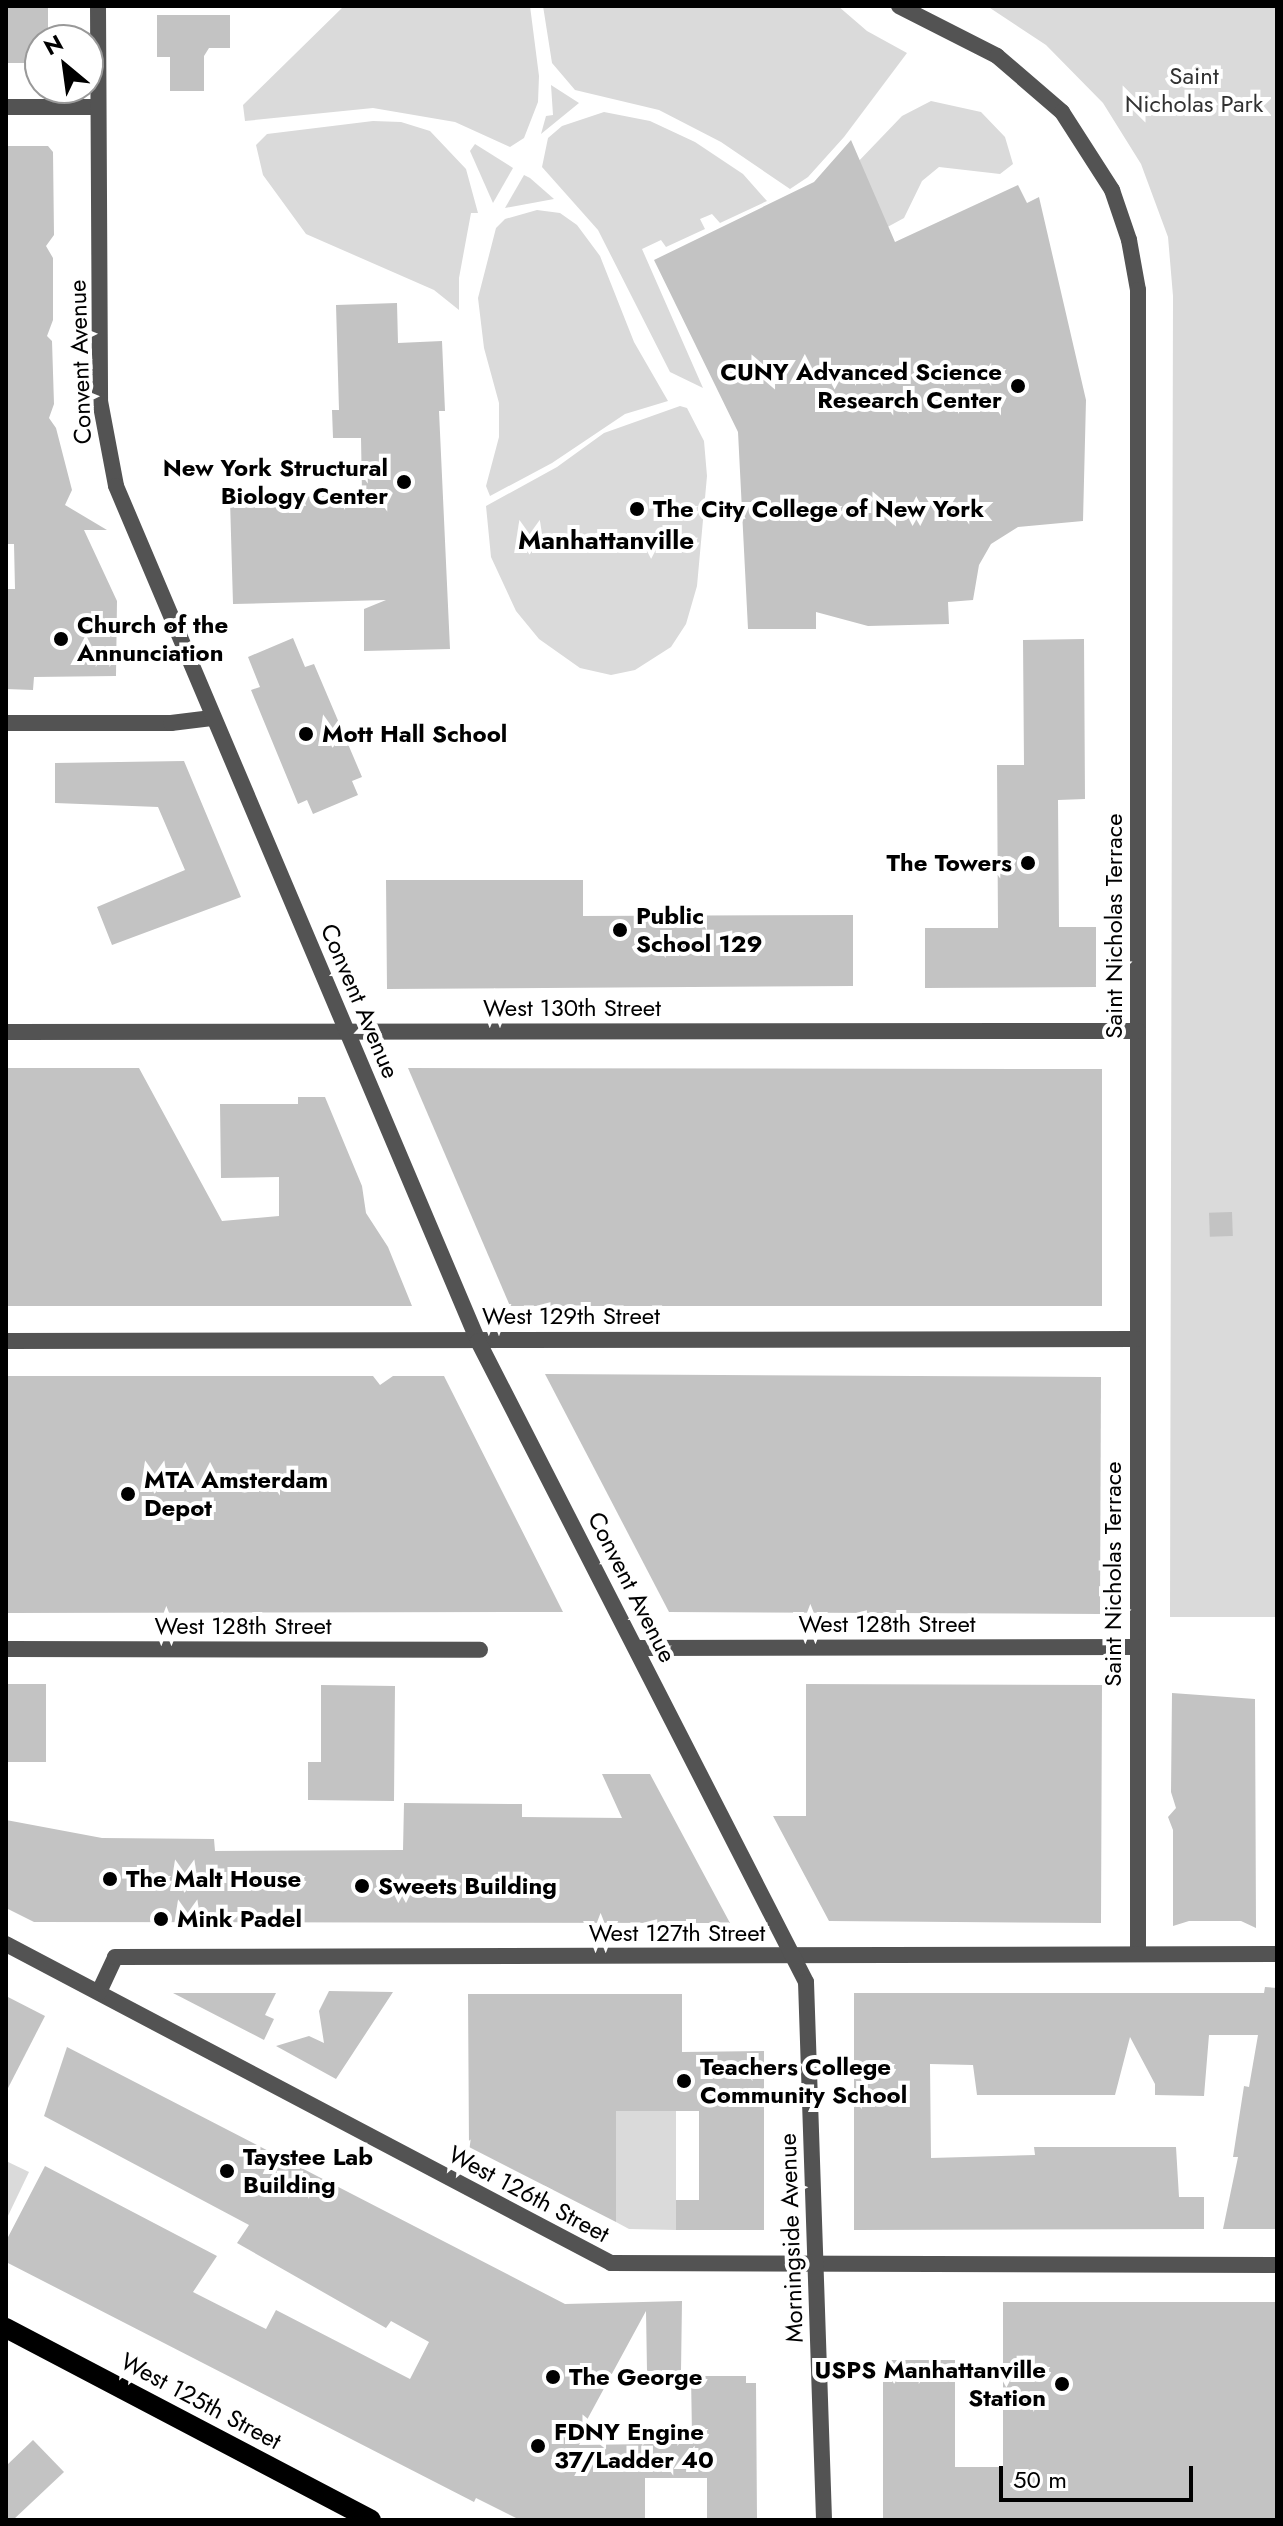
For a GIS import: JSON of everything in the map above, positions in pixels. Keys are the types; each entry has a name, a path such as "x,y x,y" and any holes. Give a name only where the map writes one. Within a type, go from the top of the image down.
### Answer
{"main road":[{"name":"West 125th Street","path":"6,2328 371,2520"}],"street":[{"name":"Convent Avenue","path":"98,6 102,429 116,486 478,1341 796,1956"},
{"name":"Saint Nicholas Terrace","path":"899,6 997,56 1062,112 1112,190 1129,240 1138,290 1138,1954"},
{"path":"6,107 98,107"},
{"path":"6,723 212,718"},
{"name":"West 130th Street","path":"6,1032 1138,1031"},
{"name":"West 129th Street","path":"6,1341 1136,1339"},
{"name":"West 128th Street","path":"637,1648 1138,1647"},
{"name":"West 128th Street","path":"6,1649 480,1650"},
{"name":"West 126th Street","path":"6,1944 603,2260 815,2265 1277,2265"},
{"name":"West 127th Street","path":"99,1992 115,1957 1277,1954"},
{"name":"Morningside Avenue","path":"796,1956 809,1994 824,2520"}],"green space":[{"path":"344,6 530,6 539,76 538,102 524,138 510,147 455,122 373,108 245,121 243,105"},
{"path":"543,6 838,6 867,31 907,53 844,137 808,177 790,189 721,142 659,110 575,90 552,63"},
{"name":"Saint Nicholas Park","path":"987,6 1277,6 1277,1617 1170,1617 1173,296 1168,237 1141,164 1103,103 1046,45"},
{"path":"551,85 579,103 541,134 546,116 553,115"},
{"path":"931,101 981,112 1005,137 1013,164 1000,174 939,167 922,181 904,218 882,230 855,165 902,116"},
{"path":"604,112 650,121 695,142 743,174 767,201 720,223 712,214 700,219 705,229 666,247 661,240 642,249 703,388 670,372 598,230 542,167 548,138 562,126"},
{"path":"373,121 401,122 430,131 466,169 478,213 471,213 459,278 459,310 434,290 306,234 263,175 256,145 267,134"},
{"path":"475,144 513,168 493,203 470,151"},
{"path":"524,175 530,178 554,199 505,208"},
{"path":"537,210 560,213 577,225 600,256 634,342 668,401 625,414 552,463 490,496 486,486 499,437 499,403 484,348 478,298 496,228 505,219"},
{"path":"680,406 687,408 704,441 707,476 697,586 686,624 671,647 635,670 611,675 580,668 539,639 516,611 491,557 486,506 557,467 604,433"},
{"path":"616,2111 676,2111 676,2230 629,2229 616,2222"},
{"path":"6,2161 29,2172 6,2220"}],"building":[{"path":"6,6 48,6 48,24 24,24 24,63 6,63"},
{"path":"157,15 230,15 230,48 209,48 204,56 204,91 170,91 170,57 157,57"},
{"path":"851,140 895,242 1018,185 1027,203 1039,197 1086,400 1083,521 1018,527 991,544 979,565 973,600 948,602 949,624 868,626 816,612 816,629 748,629 738,432 654,260 814,182"},
{"path":"6,146 48,146 53,152 54,235 46,246 53,258 53,320 47,336 52,341 54,404 49,418 56,428 72,490 65,505 107,530 84,530 117,601 116,676 34,677 33,690 6,689 6,589 15,589 14,544 6,544"},
{"name":"New York Structural Biology Center","path":"397,303 398,343 442,341 445,411 439,411 450,649 364,651 364,609 386,600 233,604 230,500 362,494 361,438 333,438 332,410 339,410 336,305"},
{"name":"Mott Hall School","path":"293,638 305,667 314,664 362,777 352,781 358,795 313,814 307,800 298,804 251,690 260,687 248,657"},
{"name":"The Towers","path":"1084,639 1085,799 1058,800 1059,927 1096,927 1096,987 925,988 925,928 998,928 997,765 1024,765 1023,640"},
{"path":"184,761 241,897 112,945 97,907 185,870 158,807 55,803 55,763"},
{"name":"Public School 129","path":"386,880 583,880 583,916 853,915 853,986 387,989"},
{"path":"6,1068 139,1068 222,1221 279,1216 279,1177 221,1178 220,1104 298,1104 298,1097 325,1097 362,1186 366,1213 388,1247 412,1306 6,1306"},
{"path":"408,1068 1102,1069 1102,1306 510,1306"},
{"path":"1232,1212 1233,1236 1210,1237 1209,1213"},
{"path":"545,1374 1101,1377 1100,1614 669,1612"},
{"path":"6,1376 373,1376 380,1385 393,1376 444,1376 563,1612 6,1613"},
{"path":"6,1684 46,1684 46,1762 6,1762"},
{"path":"806,1684 1102,1685 1101,1923 829,1921 773,1816 806,1816"},
{"path":"321,1685 395,1686 394,1801 308,1800 308,1762 321,1762"},
{"path":"1172,1693 1255,1699 1256,1928 1241,1921 1189,1921 1173,1926 1173,1830 1168,1817 1176,1808 1171,1792"},
{"path":"602,1774 650,1774 730,1923 34,1922 6,1908 6,1820 102,1838 214,1839 215,1851 403,1850 404,1803 522,1804 522,1817 622,1818"},
{"path":"1265,1987 1277,1988 1277,2229 1223,2229 1238,2157 1233,2157 1244,2086 1249,2087 1258,2035 1209,2035 1204,2096 1155,2095 1155,2084 1130,2037 1115,2095 977,2095 973,2065 930,2064 931,2158 1035,2155 1034,2147 1176,2147 1179,2197 1204,2197 1204,2229 854,2230 854,1993 1264,1993"},
{"path":"329,1991 393,1992 336,2079 276,2046 309,2036 324,2043 319,2011"},
{"path":"173,1993 276,1993 265,2015 274,2019 264,2040"},
{"path":"468,1994 682,1994 682,2052 764,2051 764,2230 676,2230 676,2200 699,2200 699,2111 616,2111 616,2222 469,2147"},
{"path":"6,1996 45,2016 6,2092"},
{"path":"67,2047 565,2304 682,2301 681,2371 647,2371 646,2311 582,2429 586,2431 579,2445 651,2444 651,2436 692,2436 691,2376 746,2376 746,2383 756,2383 757,2520 707,2520 707,2478 645,2478 645,2520 520,2520 476,2498 474,2502 6,2262 6,2241 45,2166 217,2256 193,2292 266,2329 276,2310 410,2379 429,2342 391,2321 386,2328 237,2243 249,2225 44,2116"},
{"path":"1003,2302 1277,2302 1277,2520 883,2520 883,2360 955,2360 955,2467 1003,2467"},
{"path":"33,2440 64,2472 13,2520 6,2520 6,2466"}],"place":[{"name":"CUNY Advanced Science Research Center","path":"1018,386"},
{"name":"New York Structural Biology Center","path":"404,482"},
{"name":"The City College of New York","path":"637,509"},
{"name":"Church of the Annunciation","path":"61,639"},
{"name":"Mott Hall School","path":"306,734"},
{"name":"The Towers","path":"1028,863"},
{"name":"Public School 129","path":"620,930"},
{"name":"MTA Amsterdam Depot","path":"128,1494"},
{"name":"The Malt House","path":"110,1879"},
{"name":"Sweets Building","path":"362,1886"},
{"name":"Mink Padel","path":"161,1919"},
{"name":"Teachers College Community School","path":"684,2081"},
{"name":"Taystee Lab Building","path":"227,2171"},
{"name":"The George","path":"553,2377"},
{"name":"USPS Manhattanville Station","path":"1062,2384"},
{"name":"FDNY Engine 37/Ladder 40","path":"538,2446"}],"district":[{"name":"Manhattanville","path":"606,541"}]}
